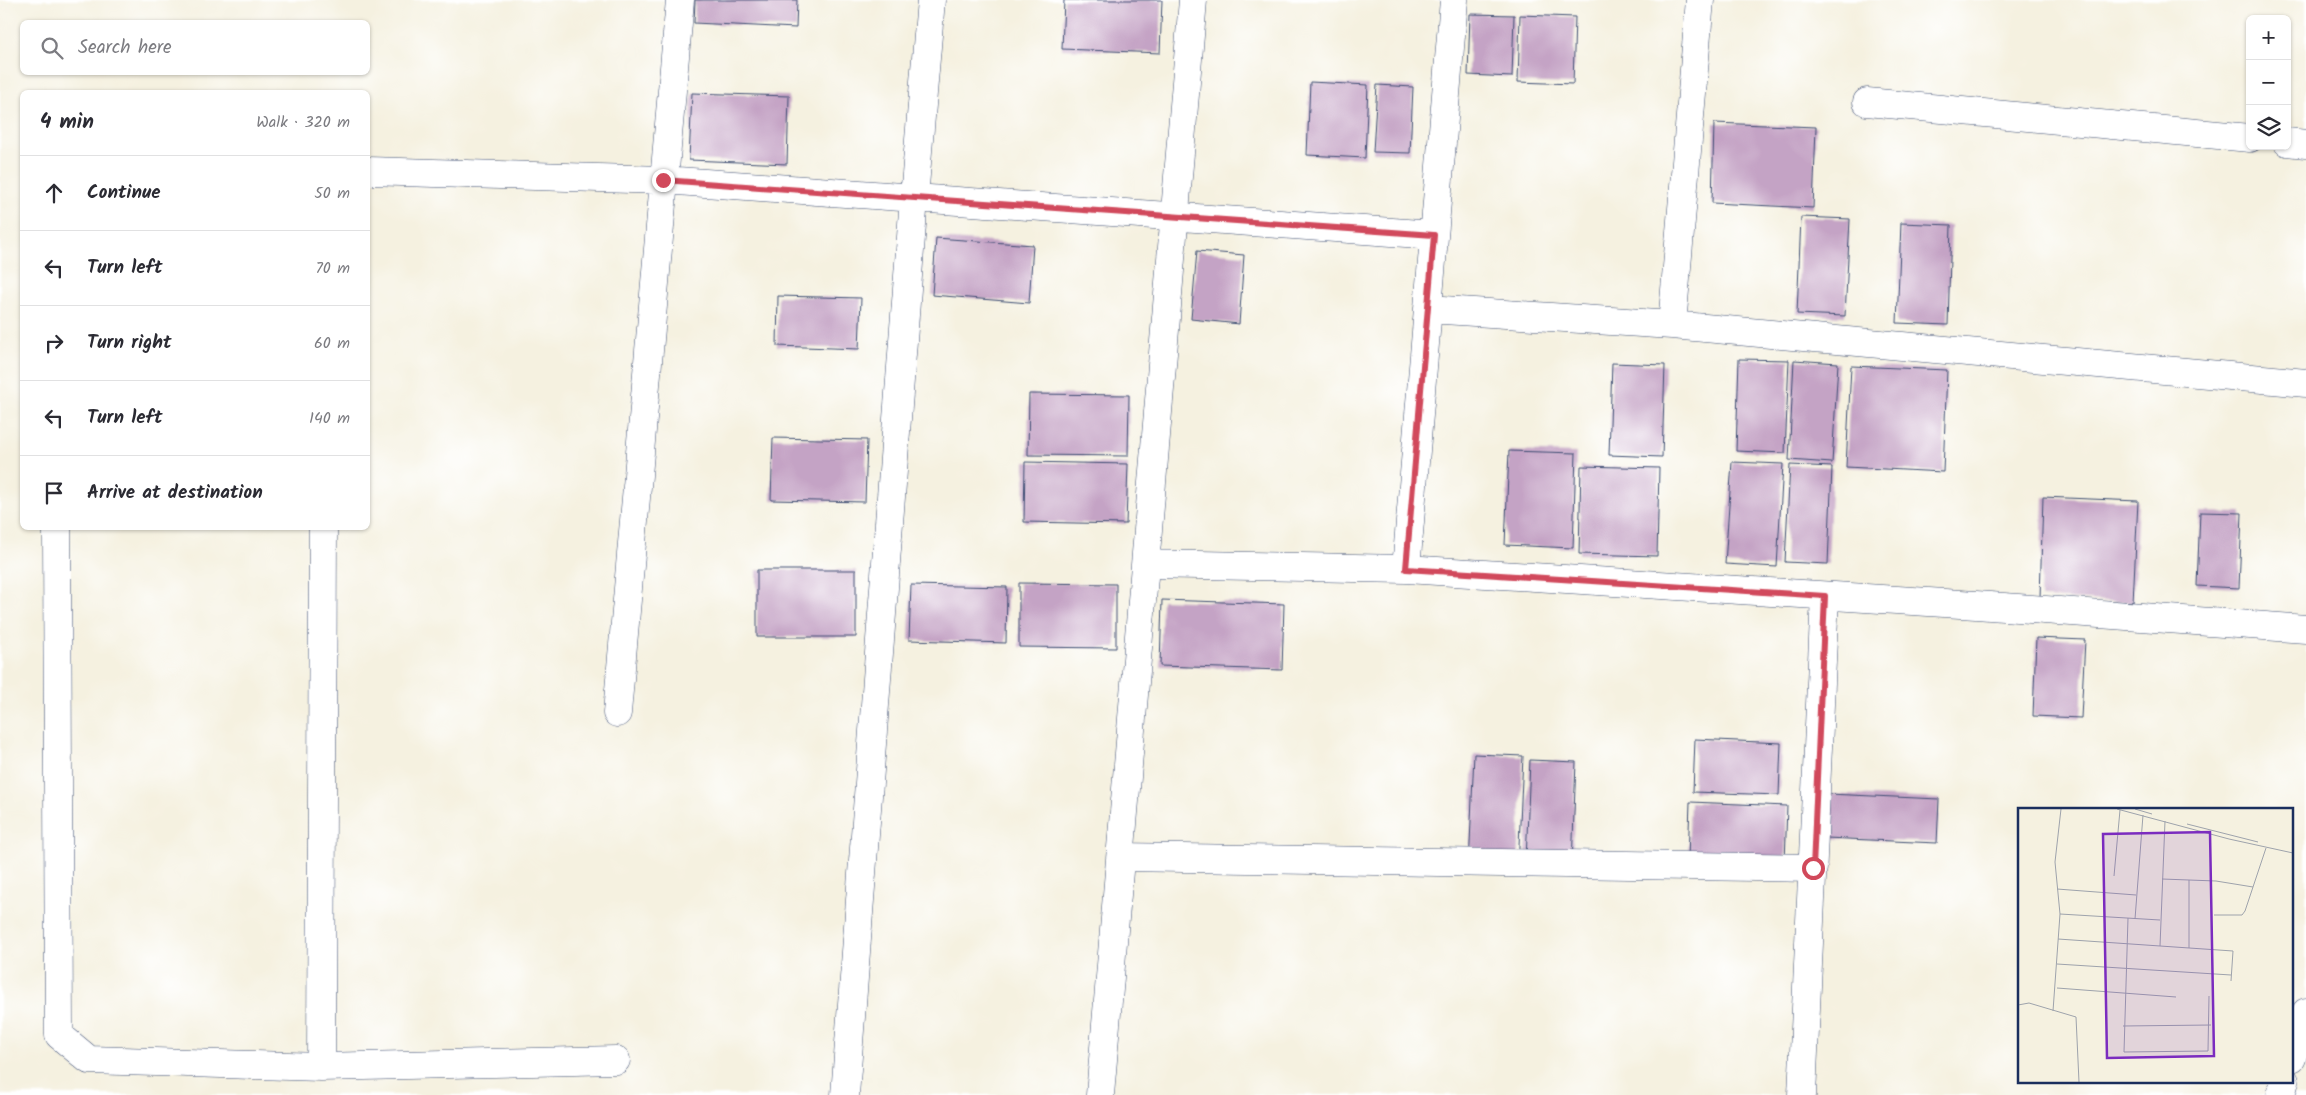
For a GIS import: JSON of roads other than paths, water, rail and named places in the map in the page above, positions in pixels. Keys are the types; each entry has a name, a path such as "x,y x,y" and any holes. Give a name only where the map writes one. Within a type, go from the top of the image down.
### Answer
{"street":[{"path":"617,713 680,0"},
{"path":"845,1095 931,0"},
{"path":"1100,1095 1193,0"},
{"path":"1406,569 1454,0"},
{"path":"1672,325 1700,0"},
{"path":"1866,102 2246,138"},
{"path":"2291,142 2306,144"},
{"path":"370,171 663,180 1434,235"},
{"path":"1428,309 1672,325 2306,383"},
{"path":"57,530 59,1035 89,1060 321,1068 616,1060"},
{"path":"321,1068 323,530"},
{"path":"1146,564 1406,569 2306,629"},
{"path":"1802,1095 1825,596"},
{"path":"1121,857 1813,868"},
{"path":"2294,1051 2306,1012"},
{"path":"2281,1095 2285,1082"}]}
